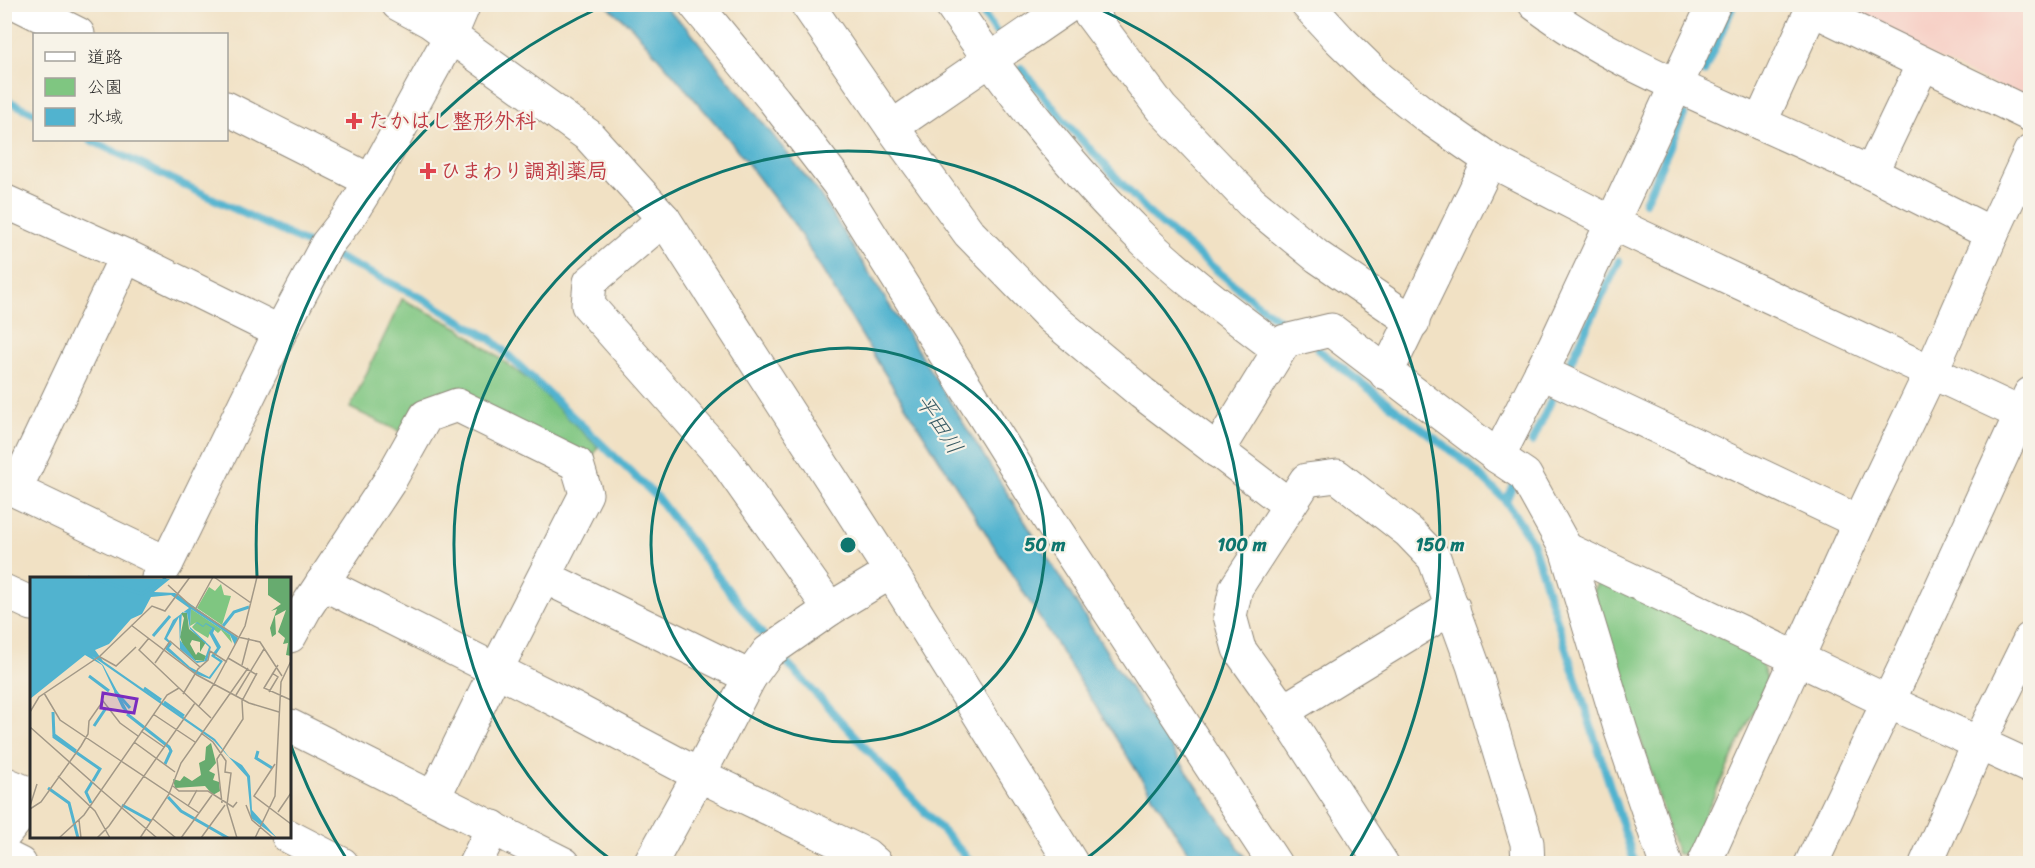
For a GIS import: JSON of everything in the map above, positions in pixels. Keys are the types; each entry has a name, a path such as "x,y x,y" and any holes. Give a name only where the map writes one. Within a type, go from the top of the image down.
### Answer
{"street":[{"path":"18,4 76,33"},
{"path":"398,4 431,22 589,136 664,219 891,573 1072,864"},
{"path":"126,256 10,488 162,571 280,332 327,244 371,181 450,37 464,4"},
{"path":"695,4 774,100 838,183 1045,514 1275,864"},
{"path":"807,4 969,233 1051,317 1142,393 1289,505"},
{"path":"951,4 990,62 1093,189 1149,244 1213,300 1278,349"},
{"path":"892,127 990,62 1071,4"},
{"path":"1083,4 1161,108 1251,202 1318,257 1413,322"},
{"path":"1307,4 1380,79 1428,117 1490,160 1612,223 1931,372 2027,408 1811,864"},
{"path":"1534,4 1555,20 1617,57 1871,173 1992,234"},
{"path":"1498,457 1612,223 1714,4"},
{"path":"1760,123 1807,7 2031,115"},
{"path":"1871,173 1923,64"},
{"path":"228,109 371,181"},
{"path":"1704,864 1796,658 1931,372 2031,152"},
{"path":"1386,374 1490,160"},
{"path":"4,201 126,256 280,332"},
{"path":"664,219 590,282 588,304 725,460 830,609"},
{"path":"1217,451 1285,341 1331,330 1386,374 1525,475 1566,549 1666,864"},
{"path":"1540,372 1859,522"},
{"path":"291,634 389,482 426,416 457,405 577,464 586,494 434,797"},
{"path":"1382,864 1283,711 1239,649 1230,616 1236,588 1306,480 1337,476 1409,532 1434,558 1473,665 1527,843 1528,864"},
{"path":"1566,549 2031,767"},
{"path":"650,864 766,657 830,609 891,573"},
{"path":"545,577 766,657"},
{"path":"322,583 699,775 866,855 876,864"},
{"path":"4,591 30,603"},
{"path":"1283,711 1453,607"},
{"path":"1926,864 1979,743 2031,639"},
{"path":"291,726 564,864"},
{"path":"4,783 30,796"},
{"path":"4,835 30,800"},
{"path":"475,864 493,827"},
{"path":"290,838 342,864"},
{"path":"4,856 20,864"}],"shaded area":[{"path":"1820,5 2030,5 2030,101"}],"green space":[{"path":"402,299 459,328 530,381 598,447 592,458 454,390 416,403 403,433 350,408"},
{"path":"1600,580 1758,655 1768,681 1687,854 1677,854 1593,590"}],"water":[{"name":"平田川","path":"606,5 662,5 688,29 819,193 1115,665 1249,863 1195,863 882,369 794,224 728,138 632,27"}],"waterway":[{"path":"977,4 996,32"},
{"path":"1704,72 1734,4"},
{"path":"1021,68 1064,121 1151,215 1284,324"},
{"path":"4,99 33,113"},
{"path":"1645,202 1684,115"},
{"path":"92,141 308,244"},
{"path":"335,256 422,298 491,339 656,496 769,643"},
{"path":"1570,363 1619,261"},
{"path":"1318,350 1467,463 1506,501 1532,542 1635,864"},
{"path":"1532,442 1551,401"},
{"path":"1506,501 1512,487"},
{"path":"778,653 973,864"}],"place":[{"name":"たかはし整形外科","path":"354,121"},
{"name":"ひまわり調剤薬局","path":"428,171"}]}
